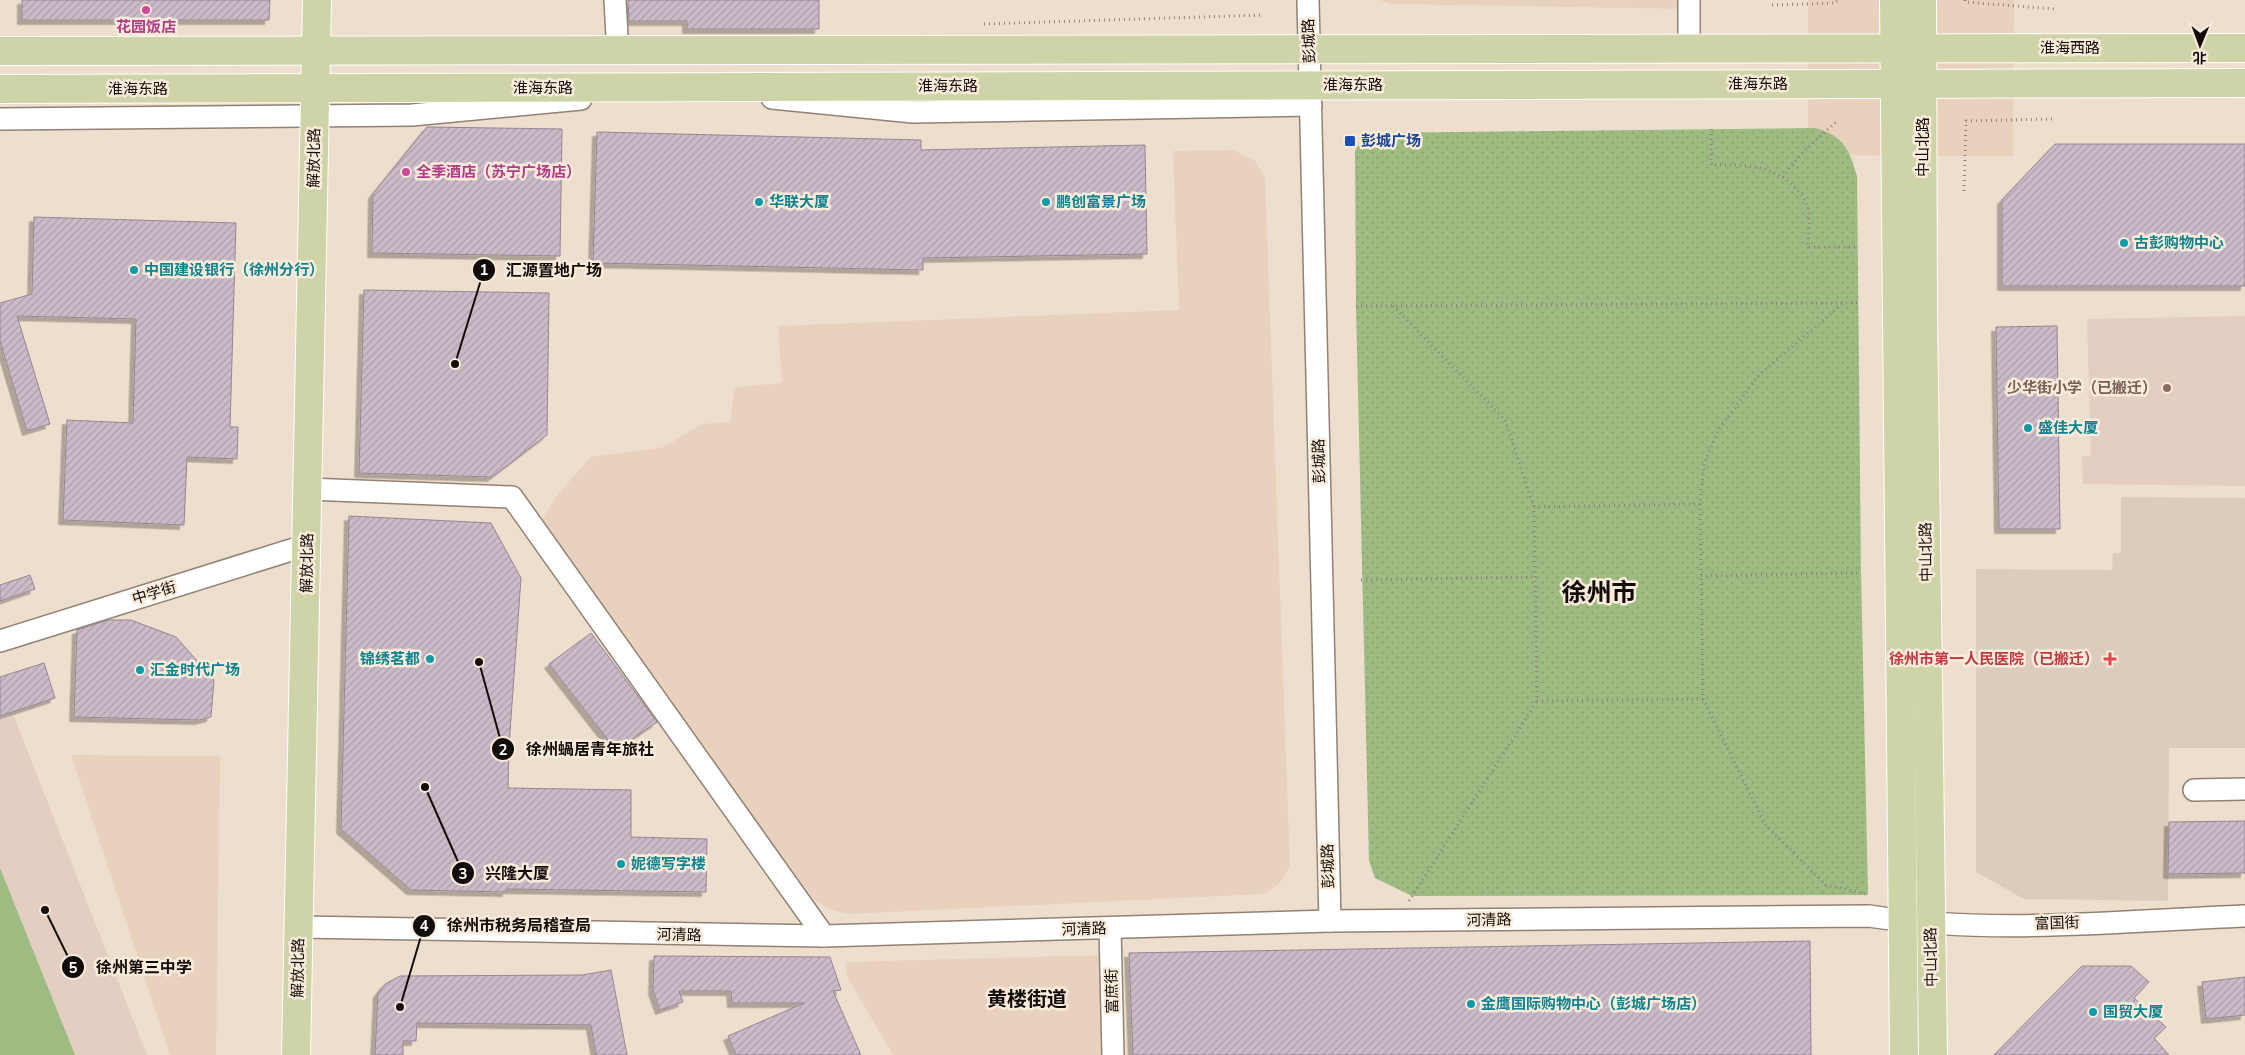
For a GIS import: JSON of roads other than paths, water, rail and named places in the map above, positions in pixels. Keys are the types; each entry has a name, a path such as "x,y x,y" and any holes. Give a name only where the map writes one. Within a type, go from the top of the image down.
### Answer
{"main road":[{"name":"解放北路","path":"296,1055 317,0"},
{"name":"中山北路","path":"1894,0 1904,1055"},
{"name":"中山北路","path":"1922,0 1923,311 1933,1055"},
{"name":"淮海西路","path":"1895,49 2245,48"},
{"name":"淮海东路","path":"0,89 611,50 1895,49"},
{"name":"淮海东路","path":"0,51 316,70 1311,95 1896,84"},
{"path":"1896,84 2245,83"}],"street":[{"path":"611,50 617,36 616,0"},
{"name":"彭城路","path":"1308,0 1330,921"},
{"path":"1689,0 1690,49"},
{"path":"0,119 412,115 586,98 776,98 913,112 1311,95"},
{"path":"308,489 512,497 824,936"},
{"name":"中学街","path":"0,641 307,545"},
{"path":"2194,790 2245,789"},
{"name":"富国街","path":"1869,916 1931,925 1976,927 2245,916"},
{"name":"河清路","path":"299,927 824,936 1330,921 1869,916"},
{"name":"富庶街","path":"1110,928 1113,1055"}],"place":[{"name":"花园饭店","path":"146,10"},
{"name":"彭城广场","path":"1350,141"},
{"name":"全季酒店（苏宁广场店）","path":"406,172"},
{"name":"华联大厦","path":"759,202"},
{"name":"鹏创富景广场","path":"1046,202"},
{"name":"古彭购物中心","path":"2124,243"},
{"name":"中国建设银行（徐州分行）","path":"134,270"},
{"name":"汇源置地广场","path":"455,364"},
{"name":"少华街小学（已搬迁）","path":"2167,388"},
{"name":"盛佳大厦","path":"2028,428"},
{"name":"锦绣茗都","path":"430,659"},
{"name":"徐州市第一人民医院（已搬迁）","path":"2110,659"},
{"name":"徐州蝸居青年旅社","path":"479,662"},
{"name":"汇金时代广场","path":"140,670"},
{"name":"兴隆大厦","path":"425,787"},
{"name":"妮德写字楼","path":"621,864"},
{"name":"徐州第三中学","path":"45,910"},
{"name":"金鹰国际购物中心（彭城广场店）","path":"1471,1004"},
{"name":"徐州市税务局稽查局","path":"400,1007"},
{"name":"国贸大厦","path":"2093,1012"}],"district":[{"name":"徐州市","path":"1599,593"},
{"name":"黄楼街道","path":"1027,999"}]}
